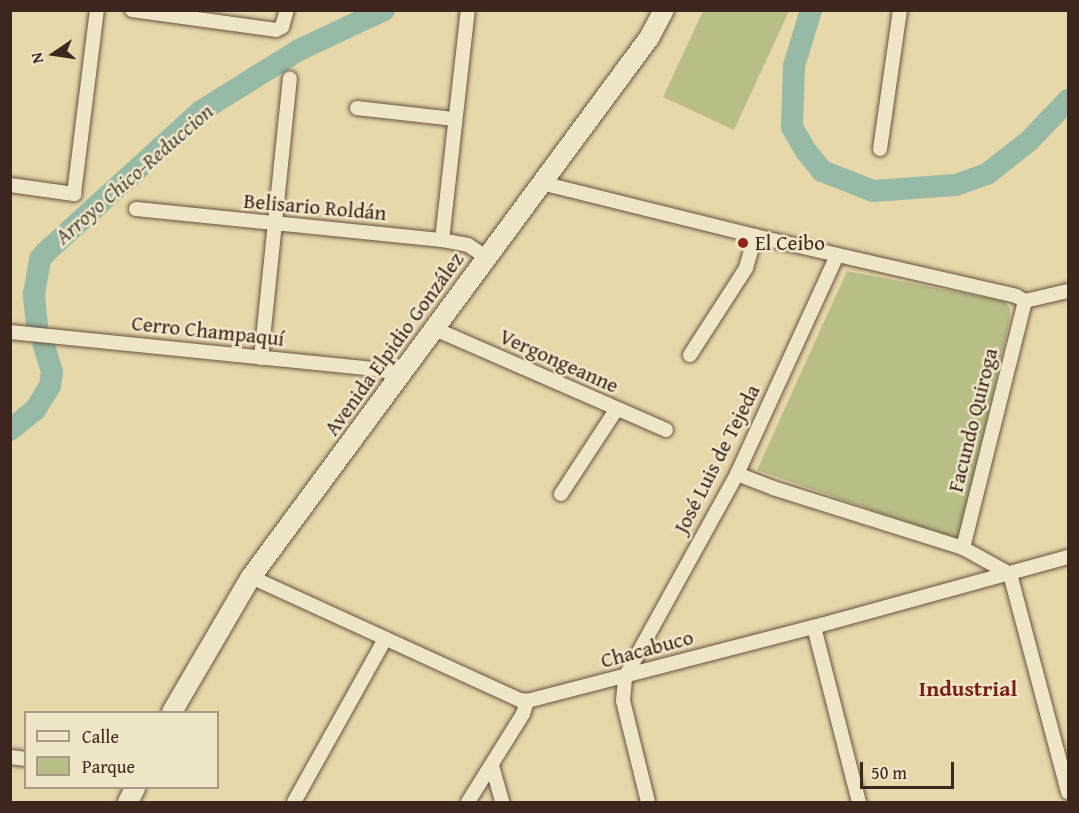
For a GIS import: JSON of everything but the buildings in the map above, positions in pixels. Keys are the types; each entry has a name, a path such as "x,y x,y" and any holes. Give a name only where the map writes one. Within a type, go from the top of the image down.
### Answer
{"main road":[{"name":"Avenida Elpidio González","path":"173,711 251,577 649,38 664,10"}],"street":[{"path":"10,185 74,194 97,10"},
{"path":"132,10 276,30 282,27 286,10"},
{"path":"442,240 468,10"},
{"path":"880,149 900,10"},
{"path":"261,358 290,79"},
{"path":"357,108 454,119"},
{"path":"541,183 837,256 1016,296 1025,301 1068,291"},
{"name":"Belisario Roldán","path":"136,209 276,225 442,240 468,245 486,257"},
{"path":"690,355 746,268 755,236"},
{"name":"José Luis de Tejeda","path":"625,677 737,474 837,256"},
{"name":"Facundo Quiroga","path":"963,548 1025,301"},
{"name":"Vergongeanne","path":"435,329 666,430"},
{"name":"Cerro Champaquí","path":"10,332 383,370 400,378"},
{"path":"561,494 616,410"},
{"path":"737,474 773,488 963,548 1010,574 1068,792"},
{"name":"Chacabuco","path":"527,700 625,677 1068,557"},
{"path":"251,577 520,700 527,700 523,714 468,802"},
{"path":"814,627 859,802"},
{"path":"294,802 385,639"},
{"path":"625,677 623,701 648,802"},
{"path":"492,766 502,802"}],"green space":[{"path":"703,11 789,11 734,130 663,97"},
{"path":"847,271 1004,301 1010,308 1010,319 959,540 757,470"}],"waterway":[{"name":"Arroyo Chico-Reduccion","path":"37,325 34,294 40,259 201,111 299,50 384,10"},
{"name":"Arroyo Chico-Reduccion","path":"811,10 794,66 792,127 806,151 822,171 873,191 956,185 987,174 1029,141 1068,100"},
{"name":"Arroyo Chico-Reduccion","path":"10,430 35,410 50,386 52,372 43,343"}],"place":[{"name":"El Ceibo","path":"743,243"}],"district":[{"name":"Industrial","path":"968,689"}]}
